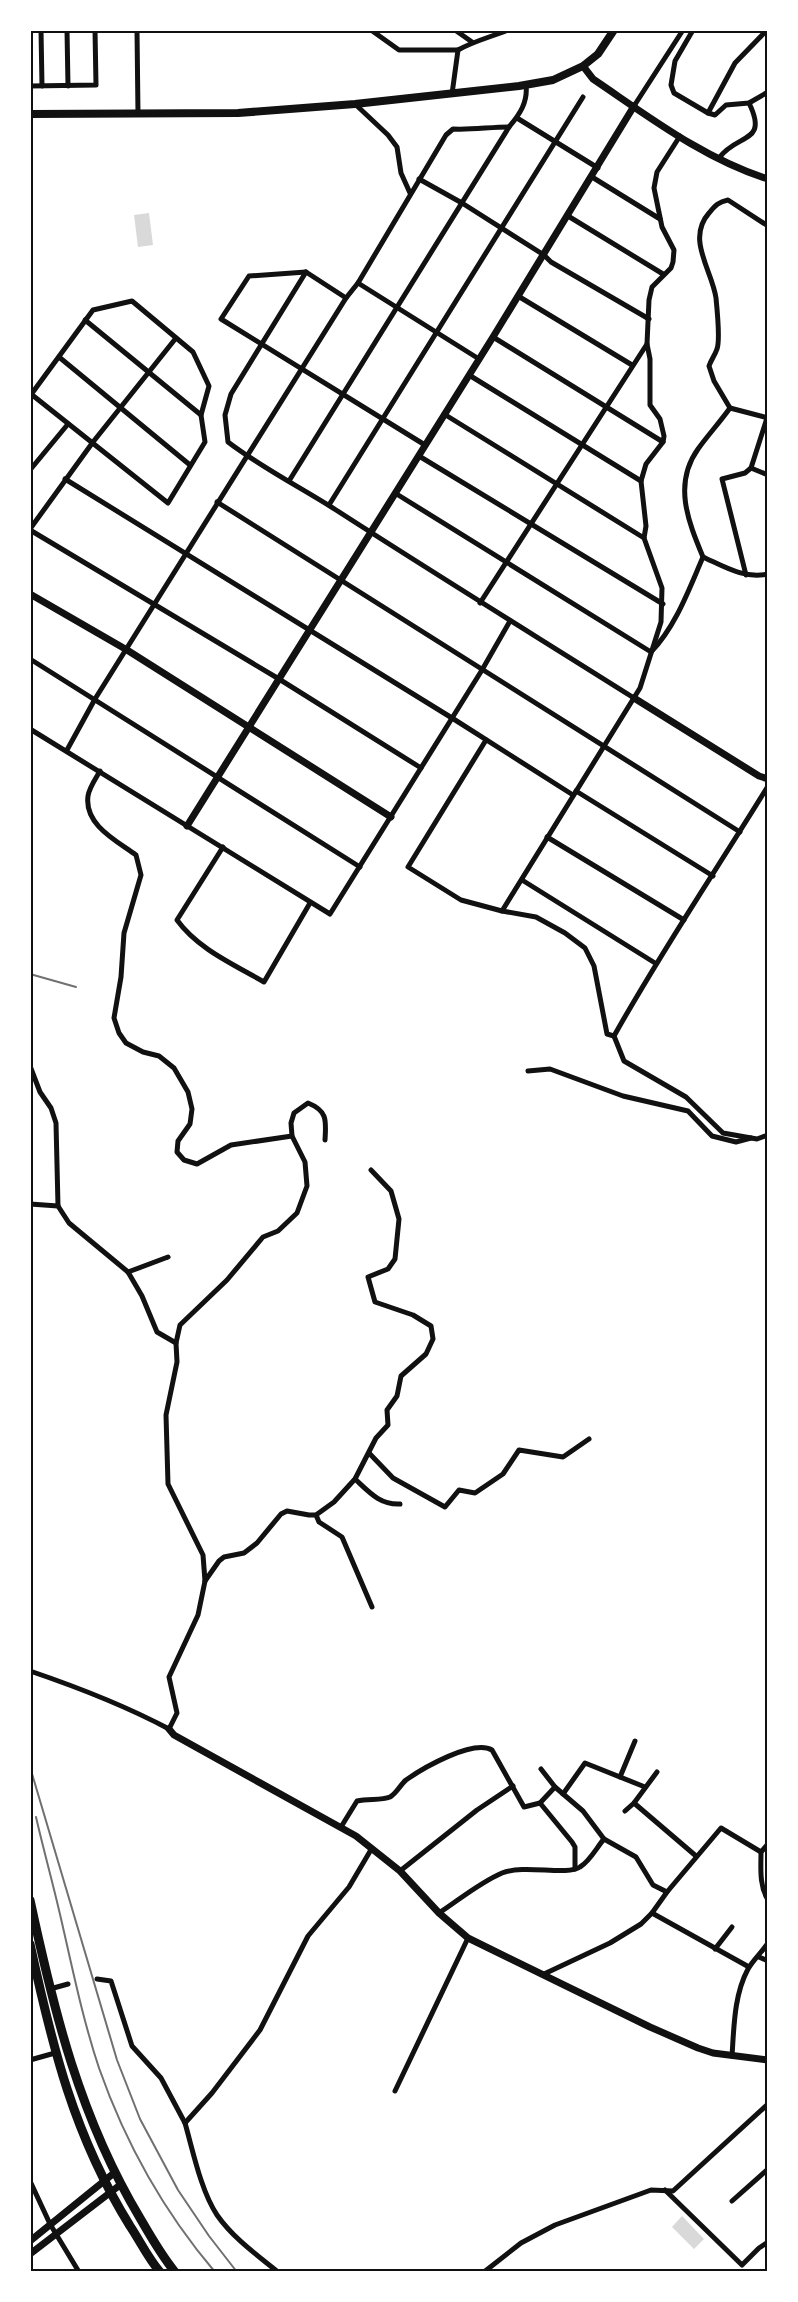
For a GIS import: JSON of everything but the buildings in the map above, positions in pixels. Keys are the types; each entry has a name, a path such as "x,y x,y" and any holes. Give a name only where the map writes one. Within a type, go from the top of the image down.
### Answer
{"highway":[{"path":"30,1899 60,2030 92,2126 120,2185 164,2259 175,2272"},
{"path":"30,1944 55,2053 81,2129 109,2192 160,2272"}],"main road":[{"path":"30,114 238,113 355,105 526,85 553,80 583,66 598,54 614,30"}],"street":[{"path":"41,30 42,86"},
{"path":"67,30 68,86"},
{"path":"30,86 96,85 95,30"},
{"path":"137,30 138,114"},
{"path":"371,30 399,50 458,50 472,42 508,30"},
{"path":"455,30 472,42"},
{"path":"187,826 340,579 372,533 683,30"},
{"path":"693,30 675,61 671,85 674,93 715,115 726,105 749,103 768,92"},
{"path":"708,113 735,63 767,30"},
{"path":"452,94 458,50"},
{"path":"583,66 593,79 680,136 741,170 768,179"},
{"path":"289,481 508,127 517,118 527,98 526,85"},
{"path":"329,505 583,97"},
{"path":"719,158 728,148 755,130 756,119 749,103"},
{"path":"355,105 388,135 397,147 400,173 411,193"},
{"path":"517,118 598,168"},
{"path":"67,750 95,699 217,501 346,298 358,283 446,135 453,129 508,127"},
{"path":"502,911 640,688 661,622 662,588 644,538 646,526 641,481 646,464 663,442 664,436 660,419 650,405 650,359 647,344 652,287 674,262 674,250 660,219 654,188 657,172 680,136"},
{"path":"592,177 660,219"},
{"path":"419,179 502,228 551,262 649,319"},
{"path":"746,575 722,479 745,473 751,468 767,418 730,408 714,381 709,366 718,345 717,313 713,283 701,253 700,238 704,219 719,202 728,200 768,226"},
{"path":"568,216 663,274"},
{"path":"346,298 306,272 249,276 222,319 425,445"},
{"path":"306,272 231,394 225,415 228,442 246,456 329,505 480,603 759,776 768,779"},
{"path":"358,283 479,359"},
{"path":"518,296 632,365"},
{"path":"132,302 176,338 193,352 209,386 201,415 205,442 168,503 93,442 30,395 93,310 132,302"},
{"path":"85,320 201,415"},
{"path":"493,337 663,442"},
{"path":"176,338 93,442 30,530 279,679 421,768"},
{"path":"480,603 647,344"},
{"path":"58,357 190,465"},
{"path":"469,375 641,481"},
{"path":"730,408 697,451 688,471 684,498 691,528 703,557 746,575 755,577 768,574"},
{"path":"444,414 644,538"},
{"path":"30,470 68,423"},
{"path":"419,456 663,604"},
{"path":"751,468 768,475"},
{"path":"65,479 486,740 713,876"},
{"path":"396,493 651,652"},
{"path":"217,501 740,832"},
{"path":"651,652 661,641 687,595 703,557"},
{"path":"30,594 127,650 391,817"},
{"path":"30,729 330,914 483,670 510,621"},
{"path":"30,659 217,779 360,867"},
{"path":"486,740 408,867 461,900 536,917 565,933 585,948 594,966 607,1034 614,1036"},
{"path":"100,771 88,796 92,817 104,832 136,855 141,875 124,933 121,977 114,1018 118,1033 126,1043 143,1052 159,1056 167,1062 174,1068 188,1092 192,1109 190,1124 178,1141 177,1152 184,1160 197,1164 231,1145 292,1136"},
{"path":"614,1036 655,963 713,876 768,786"},
{"path":"548,837 684,920"},
{"path":"223,847 177,920 188,936 218,956 264,982 310,903"},
{"path":"522,880 655,963"},
{"path":"614,1036 624,1061 686,1097 723,1132 757,1140 768,1135"},
{"path":"30,1066 56,1123 58,1206 69,1223 128,1272 142,1296 157,1332 176,1343"},
{"path":"528,1071 550,1069 622,1096 688,1111 712,1136 736,1142 751,1138"},
{"path":"169,1729 177,1713 169,1677 198,1615 205,1581 203,1555 168,1484 166,1415 177,1362 176,1343 180,1325 227,1280 262,1237 278,1231 297,1213 307,1186 305,1162 292,1136 291,1123 294,1113 308,1103 320,1108 325,1116 325,1140"},
{"path":"205,1581 224,1557 244,1553 257,1543 281,1514 287,1511 316,1515 334,1502 355,1479 376,1438 388,1425 387,1410 397,1396 400,1376 426,1354 433,1339 431,1326 413,1315 375,1302 368,1277 388,1269 395,1259 399,1219 391,1191 371,1170"},
{"path":"30,1204 58,1206"},
{"path":"128,1272 168,1257"},
{"path":"369,1453 393,1478 445,1507 459,1490 475,1493 503,1474 519,1450 563,1456 589,1439"},
{"path":"355,1479 382,1501 388,1504 400,1504"},
{"path":"316,1515 319,1522 342,1537 372,1607"},
{"path":"30,1671 59,1680 148,1718 169,1729 174,1735 341,1827 400,1871 439,1913 468,1938 668,2035 705,2050 768,2060"},
{"path":"620,1778 635,1741"},
{"path":"341,1827 357,1801 393,1796 403,1782 417,1773 468,1748 487,1747 492,1750 525,1807 540,1803 555,1787"},
{"path":"563,1794 585,1763 645,1787"},
{"path":"541,1769 555,1787 583,1811 604,1839 636,1857 653,1885 667,1892"},
{"path":"625,1811 634,1803 657,1772"},
{"path":"400,1871 477,1810 513,1786"},
{"path":"540,1803 575,1847 575,1869"},
{"path":"634,1803 696,1856"},
{"path":"544,1974 610,1943 641,1923 652,1913 721,1828 761,1852"},
{"path":"439,1913 484,1882 503,1873 534,1868 575,1869 580,1867 604,1839"},
{"path":"768,1844 761,1852 761,1878 768,1900"},
{"path":"185,2123 212,2093 260,2030 308,1936 349,1887 372,1848"},
{"path":"652,1913 749,1967"},
{"path":"715,1948 732,1927"},
{"path":"395,2091 468,1938"},
{"path":"732,2056 735,2012 749,1967 768,1943"},
{"path":"759,1957 768,1961"},
{"path":"97,1979 111,1982 132,2046 161,2078 185,2123 199,2170 218,2216 246,2246 278,2272"},
{"path":"51,1989 68,1984"},
{"path":"30,2060 55,2053"},
{"path":"486,2271 521,2243 555,2225 651,2190 673,2191 768,2104"},
{"path":"732,2201 768,2169"},
{"path":"30,2241 114,2174"},
{"path":"30,2181 50,2224 79,2272"},
{"path":"30,2254 55,2232 120,2185"},
{"path":"665,2190 742,2265 768,2242"}],"shaded area":[{"path":"149,213 153,245 138,247 134,215"},
{"path":"682,2216 704,2239 694,2249 672,2227"}],"railway":[{"path":"30,974 76,987"},
{"path":"30,1767 117,2060 140,2119 178,2190 237,2272"},
{"path":"36,1817 83,2014 109,2096 134,2149 163,2201 215,2272"}]}
